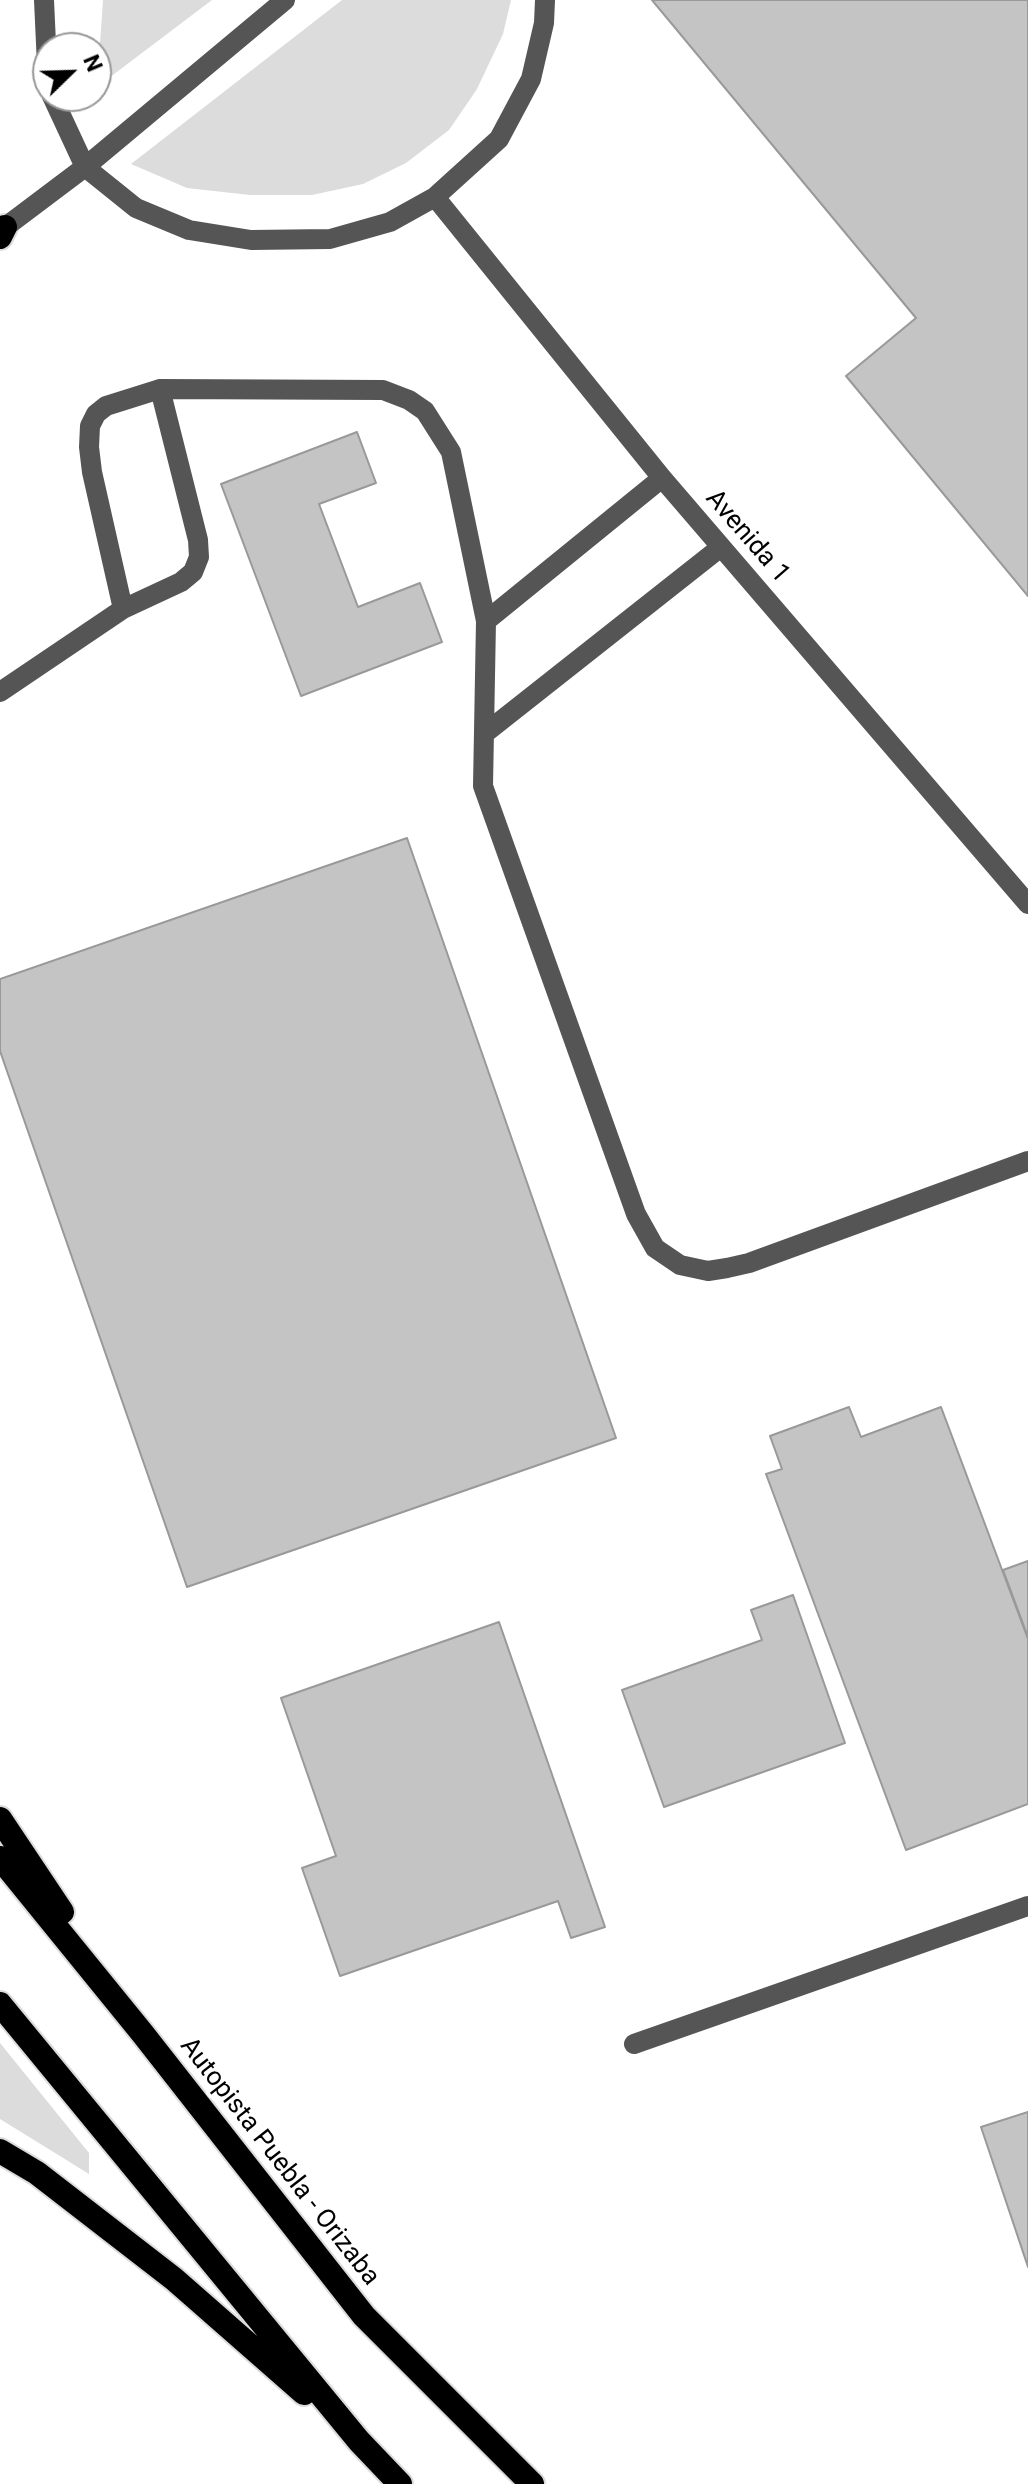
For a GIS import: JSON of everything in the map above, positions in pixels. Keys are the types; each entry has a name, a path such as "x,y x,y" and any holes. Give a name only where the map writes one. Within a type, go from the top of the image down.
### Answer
{"highway":[{"path":"0,1819 143,2034"},
{"name":"Autopista Puebla - Orizaba","path":"0,1858 143,2034 364,2316 532,2484"},
{"path":"0,2004 359,2441 400,2484"},
{"path":"0,2151 37,2173 174,2279 359,2441"}],"street":[{"path":"44,0 45,32"},
{"path":"1,231 85,167 285,0"},
{"path":"59,112 85,167 136,208 189,230 251,240 330,239 390,222 435,197 499,139 531,79 544,23 545,0"},
{"name":"Avenida 1","path":"435,197 662,478 1028,904"},
{"path":"0,692 123,609 181,582 193,572 199,557 195,523 160,389"},
{"path":"123,609 89,447 90,426 96,414 106,406 160,389 383,390 409,400 425,411 451,452 486,621 483,786 636,1214 655,1248 680,1265 708,1271 749,1263 1028,1161"},
{"path":"486,621 662,478"},
{"path":"484,734 721,547"},
{"path":"634,2044 1028,1906"}],"shaded area":[{"path":"103,0 212,0 112,76 112,32 101,32"},
{"path":"342,0 511,0 503,34 477,89 449,130 406,163 363,184 312,195 250,195 187,188 131,164"},
{"path":"0,2043 89,2153 89,2174 0,2119"}],"building":[{"path":"652,0 1028,0 1028,596 846,376 916,318"},
{"path":"357,432 376,483 319,504 358,607 420,583 442,642 301,696 221,484"},
{"path":"407,838 616,1438 187,1587 0,1051 0,979"},
{"path":"849,1407 861,1437 941,1407 1028,1639 1028,1804 906,1850 766,1474 782,1469 770,1436"},
{"path":"1028,1561 1028,1637 1003,1570"},
{"path":"793,1595 845,1743 664,1807 622,1690 762,1640 751,1610"},
{"path":"499,1622 605,1927 571,1938 558,1901 340,1976 302,1868 336,1856 281,1698"},
{"path":"1028,2112 1028,2267 981,2127"}]}
